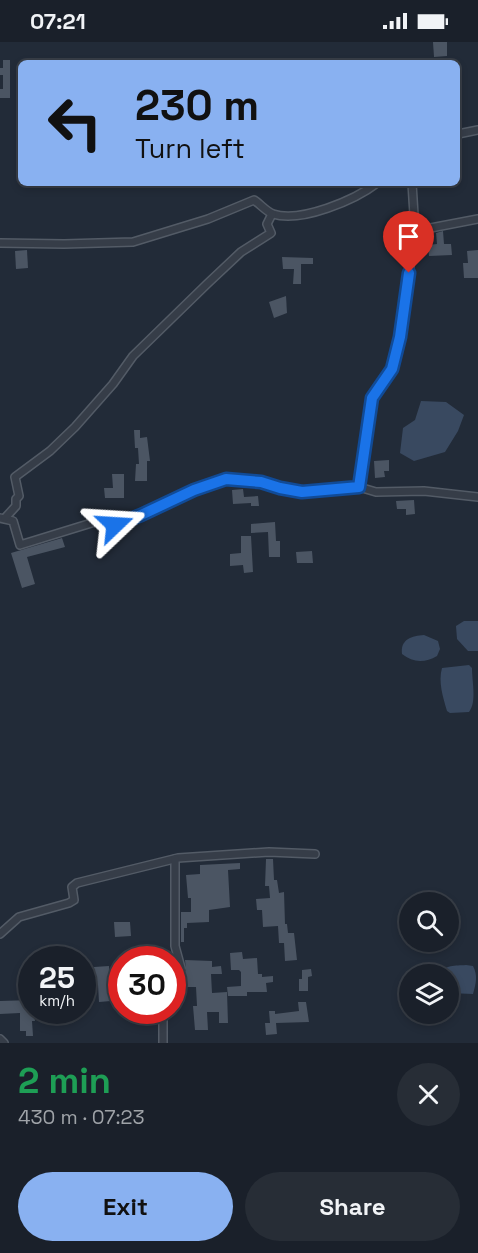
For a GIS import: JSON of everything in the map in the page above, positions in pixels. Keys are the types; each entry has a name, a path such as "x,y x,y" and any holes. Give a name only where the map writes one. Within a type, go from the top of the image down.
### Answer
{"street":[{"path":"460,134 478,130"},
{"path":"0,243 133,242 208,219 254,200 272,214 297,217 328,208 371,186"},
{"path":"359,487 372,398 392,369 400,337 415,231 412,186"},
{"path":"2,518 16,506 16,499 20,496 15,477 50,451 75,427 113,384 133,356 241,252 271,233 267,224 272,214"},
{"path":"415,231 478,219"},
{"path":"2,518 13,521 20,544 98,521 115,525 194,490 226,479 261,482 302,492 359,487 376,492 424,491 478,497"},
{"path":"0,934 19,917 74,900 72,886 77,883 175,859 269,852 315,854"},
{"path":"175,859 175,946"},
{"path":"163,1024 163,1043"},
{"path":"0,1039 4,1043"}],"water":[{"path":"421,401 446,402 464,415 458,431 445,452 414,461 400,453 403,428 415,420"},
{"path":"464,621 478,621 478,651 468,651 457,639 456,626"},
{"path":"424,635 438,641 440,649 437,656 419,661 402,654 403,645 408,639"},
{"path":"469,665 472,668 473,685 471,708 469,712 450,713 447,711 442,690 442,668"},
{"path":"459,966 473,966 476,983 473,994 459,993"}],"building":[{"path":"433,42 447,42 447,56 434,57"},
{"path":"3,60 10,60 10,98 0,98 0,89 3,89 3,75 0,75 0,68 3,68"},
{"path":"443,231 444,244 451,244 452,255 429,256 428,245 437,244 436,233"},
{"path":"27,250 28,268 16,269 15,251"},
{"path":"478,250 478,278 464,278 463,263 468,263 467,251"},
{"path":"282,257 313,258 313,264 301,264 301,284 293,284 294,269 283,269"},
{"path":"286,296 287,313 274,318 269,302"},
{"path":"134,430 140,430 140,438 147,437 150,461 147,461 147,481 135,481 136,464 139,464"},
{"path":"389,460 389,471 384,471 385,477 375,478 374,461"},
{"path":"112,474 124,474 124,498 105,498 104,488 113,488"},
{"path":"243,489 244,497 258,496 259,506 251,506 251,503 233,504 232,490"},
{"path":"414,500 415,514 406,515 406,509 397,509 396,501"},
{"path":"275,522 276,541 280,541 280,557 269,557 268,532 251,533 251,524"},
{"path":"241,536 251,536 253,572 244,573 243,565 230,566 230,554 241,553"},
{"path":"62,538 65,547 27,557 35,584 22,588 11,553"},
{"path":"312,551 313,563 297,563 296,552"},
{"path":"266,859 273,859 274,880 277,880 279,893 284,892 285,924 287,924 288,933 294,933 297,960 285,961 284,943 279,943 278,926 263,927 262,910 257,910 256,899 270,898 269,886 265,886"},
{"path":"240,863 240,869 228,870 230,907 209,910 209,922 187,923 187,928 184,928 184,942 181,942 181,912 191,912 191,898 188,898 186,875 200,874 200,865"},
{"path":"114,922 130,922 131,936 115,937"},
{"path":"242,952 243,959 257,958 258,974 262,974 262,977 273,976 273,982 266,983 267,992 247,992 247,996 228,996 227,987 241,986 241,972 231,970 230,953"},
{"path":"186,960 212,961 212,967 221,966 222,974 211,974 212,993 227,992 228,1023 219,1023 219,1012 207,1012 208,1030 195,1030 193,1006 197,1006 196,987 186,987"},
{"path":"108,966 108,1001 99,1002 96,967"},
{"path":"311,969 312,976 308,977 308,991 299,991 302,970"},
{"path":"18,1000 18,1013 0,1014 0,1001"},
{"path":"298,1002 306,1002 309,1022 276,1023 277,1034 266,1035 265,1023 270,1023 269,1011 275,1011 275,1014 299,1011"},
{"path":"20,1024 32,1024 33,1036 26,1036 26,1031 20,1031"}],"route":[{"path":"115,525 194,490 226,479 261,482 302,492 359,487 362,479 372,398 378,386 384,382 392,369 400,337 409,273"}]}
